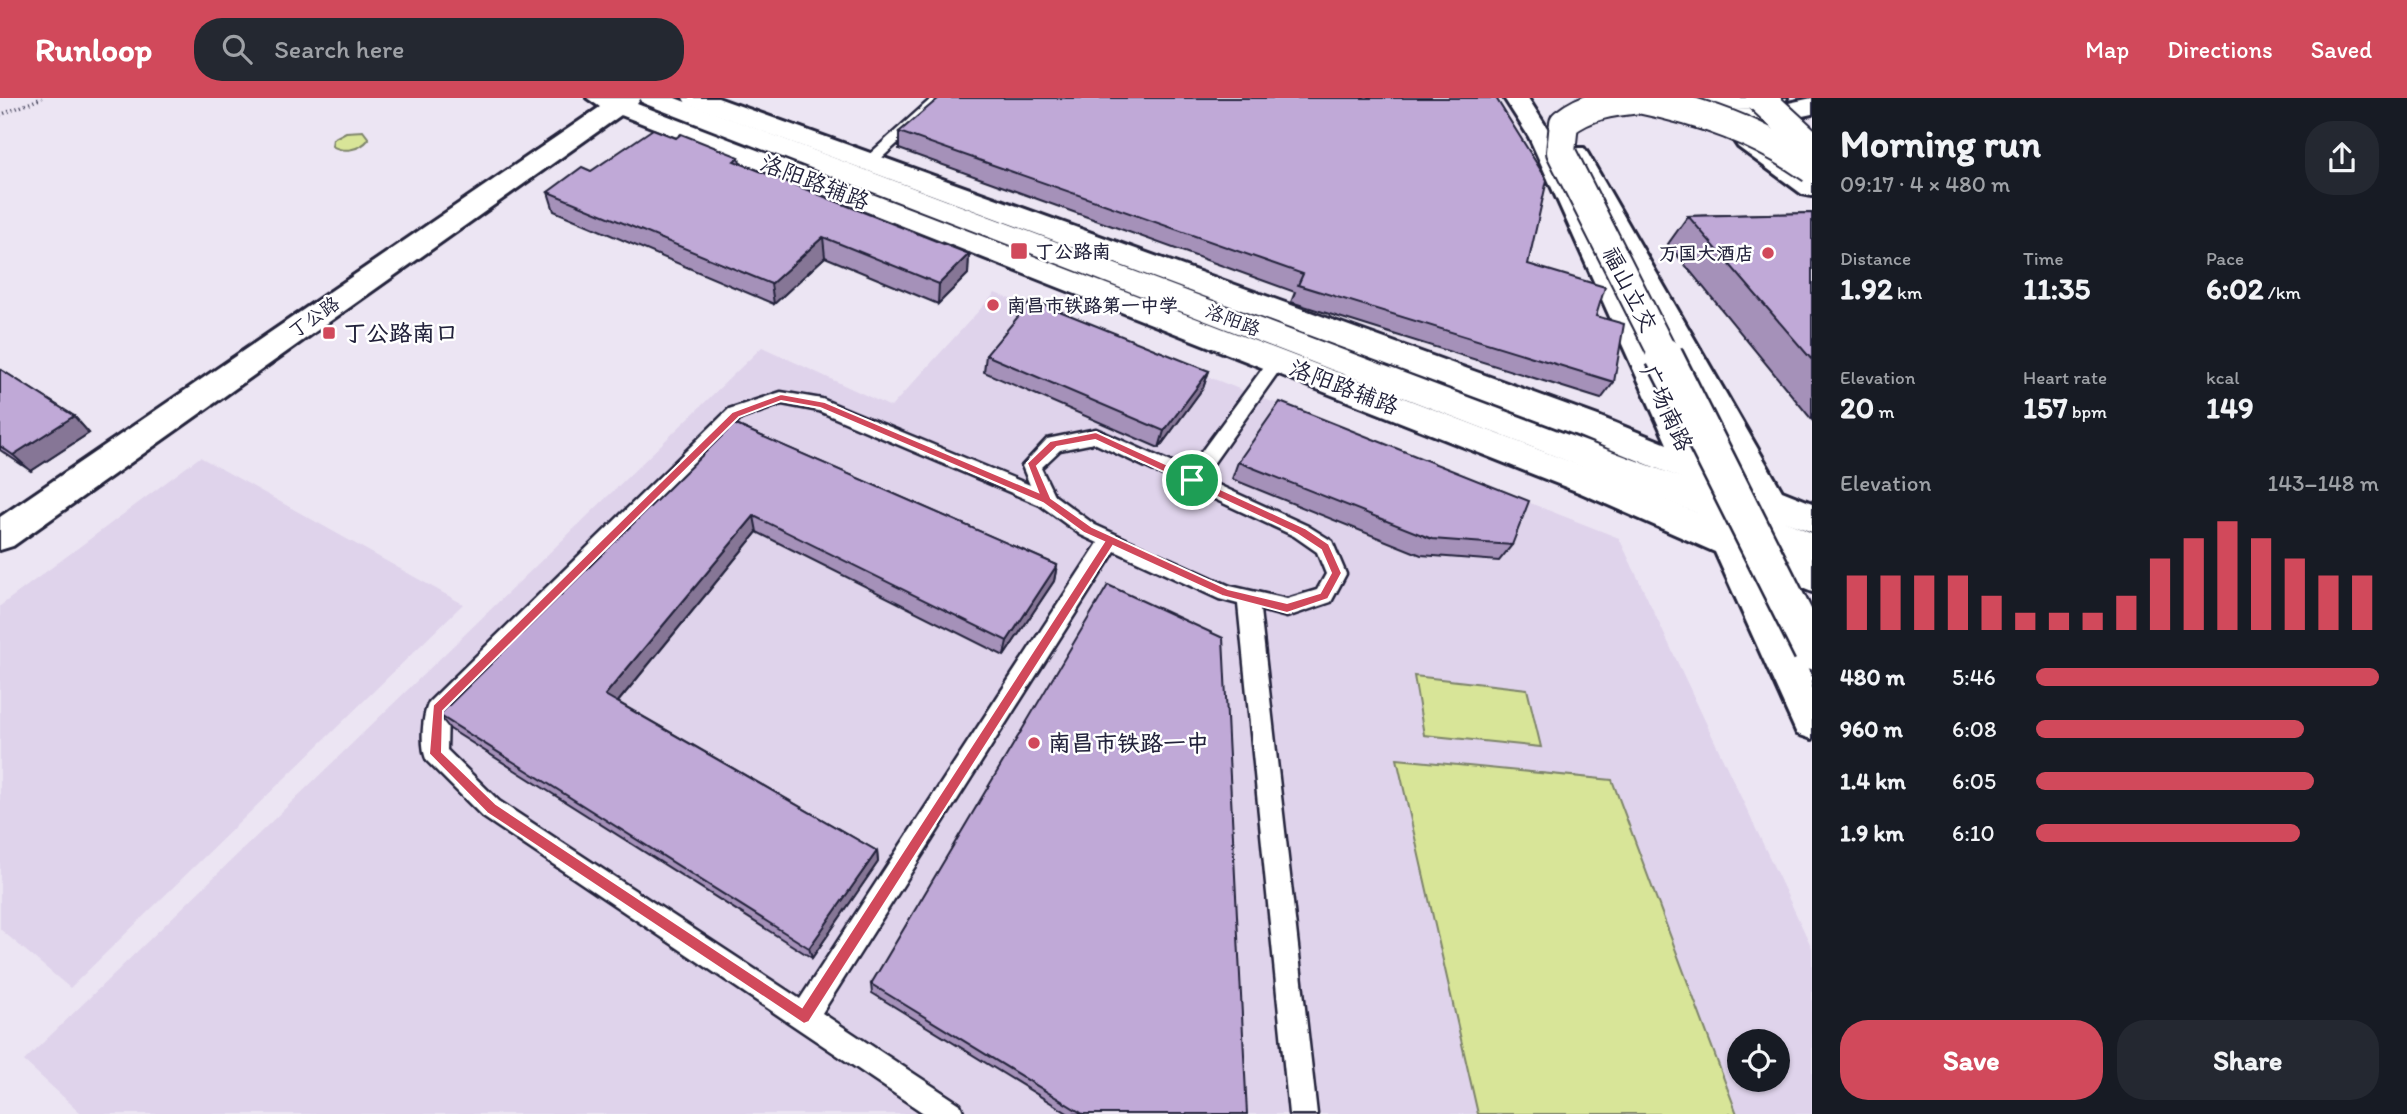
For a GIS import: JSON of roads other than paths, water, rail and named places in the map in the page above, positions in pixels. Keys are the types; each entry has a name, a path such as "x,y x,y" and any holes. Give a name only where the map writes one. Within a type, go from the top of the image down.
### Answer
{"main road":[{"name":"洛阳路","path":"652,98 1712,504 1806,536"},
{"name":"洛阳路辅路","path":"695,98 1586,425 1769,501"},
{"name":"广场南路","path":"1516,98 1542,137 1812,722"},
{"name":"福山立交","path":"1527,98 1561,152 1812,651"},
{"path":"1568,98 1724,105 1775,98"},
{"path":"1760,98 1812,146"},
{"path":"1788,98 1812,122"},
{"name":"洛阳路辅路","path":"615,100 1593,484 1812,577"},
{"name":"丁公路","path":"0,536 615,100"},
{"name":"广场南路","path":"1630,102 1588,114 1572,127 1575,153 1769,501 1806,536 1812,577"},
{"path":"1561,152 1564,123 1575,113 1590,104 1630,102 1695,110 1738,124 1779,145 1812,169"},
{"path":"1630,102 1693,118 1749,143 1812,188"},
{"path":"1693,118 1760,117 1812,106"}],"lane":[{"path":"869,162 940,98"},
{"path":"1192,480 1277,361"},
{"path":"950,1114 491,808 435,754 437,709 736,414 781,398 822,405 1047,500 1088,530 1226,593 1287,608 1324,596 1336,573 1325,547 1301,531 1096,436 1054,444 1031,466 1047,500"},
{"path":"804,1017 1111,540"},
{"path":"1248,598 1303,1114"}],"place":[{"name":"丁公路南","path":"1019,251"},
{"name":"万国大酒店","path":"1768,253"},
{"name":"南昌市铁路第一中学","path":"993,305"},
{"name":"丁公路南口","path":"329,333"},
{"name":"南昌市铁路一中","path":"1034,743"}]}
